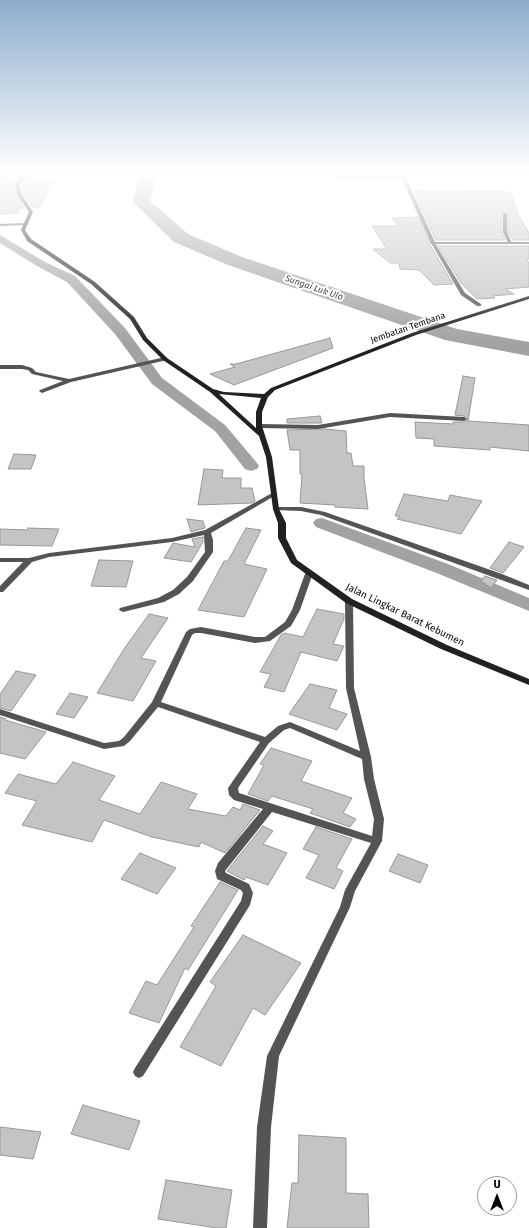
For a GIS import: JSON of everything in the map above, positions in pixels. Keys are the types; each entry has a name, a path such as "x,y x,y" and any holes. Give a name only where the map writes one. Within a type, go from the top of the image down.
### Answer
{"main road":[{"path":"24,231 29,240 93,283 132,318 145,339 165,359 212,390 264,437"},
{"name":"Jembatan Tembana","path":"265,396 273,389 343,361 480,312 529,297"},
{"path":"212,390 224,394 265,396 259,412 259,426"},
{"name":"Jalan Lingkar Barat Kebumen","path":"259,426 264,437 273,474 276,509 282,523 282,538 294,561 349,601 444,647 529,682"}],"street":[{"path":"428,231 463,294 479,305"},
{"path":"506,231 510,243"},
{"path":"433,243 529,243"},
{"path":"42,391 69,381 126,366 165,359"},
{"path":"0,367 22,367 30,369 34,373 69,381"},
{"path":"259,426 318,427 390,415 464,419"},
{"path":"0,560 29,560 49,555 172,540 207,532 274,494"},
{"path":"276,509 301,509 323,513 529,588"},
{"path":"122,610 161,600 176,592 190,579 209,552 210,540 207,532"},
{"path":"0,590 29,560"},
{"path":"0,712 104,746 121,744 127,739 156,703 189,634 192,631 201,630 255,640 267,639 288,624 296,610 309,573"},
{"path":"260,1228 264,1127 273,1056 345,907 350,890 377,841 379,819 350,688 349,601"},
{"path":"156,703 266,741"},
{"path":"366,757 290,725 281,728 266,741 233,788 234,795 237,797 377,841"},
{"path":"139,1072 246,902 248,893 245,887 221,876 220,871 222,866 270,807"}],"building":[{"path":"375,231 424,231 430,245 453,284 434,285 419,270 400,269 399,263 390,263 373,249 387,249"},
{"path":"432,231 502,231 505,240 436,240"},
{"path":"528,231 529,240 513,240 508,232"},
{"path":"438,246 529,246 529,259 527,259 529,264 529,287 505,289 514,294 493,296 495,298 477,299 461,283"},
{"path":"330,338 333,348 234,385 210,374 235,367 230,364 236,364"},
{"path":"463,376 475,378 468,421 529,425 529,451 490,447 490,450 434,446 434,439 416,438 415,422 453,424 453,422 464,422 468,419 464,416 455,415"},
{"path":"320,416 322,423 287,423 287,419"},
{"path":"325,429 346,431 347,453 351,453 353,466 364,466 368,509 300,503 302,474 300,474 300,450 290,450 287,430"},
{"path":"14,454 36,455 31,469 8,469"},
{"path":"204,469 223,470 222,478 241,478 241,488 252,488 255,501 252,503 198,505"},
{"path":"404,494 448,501 450,495 482,501 461,534 397,519 400,516 395,516"},
{"path":"187,519 203,521 205,528 191,532"},
{"path":"28,528 59,529 52,546 0,545 0,529 28,530"},
{"path":"246,528 261,530 244,564 267,569 244,617 198,610 224,561 228,561"},
{"path":"203,537 203,542 191,562 164,558 173,543 195,547 192,539"},
{"path":"509,542 524,547 503,573 490,568"},
{"path":"99,560 133,561 126,587 91,586"},
{"path":"485,576 497,580 491,588 481,581"},
{"path":"317,609 344,614 344,619 333,644 344,646 337,661 301,652 284,692 264,687 271,674 260,672 281,635 284,633 303,637"},
{"path":"149,614 168,618 141,658 156,661 133,701 97,693 124,649"},
{"path":"16,671 36,675 11,711 0,708 0,694"},
{"path":"310,684 337,690 329,708 347,714 337,730 289,714"},
{"path":"70,693 88,697 74,718 56,714"},
{"path":"0,717 6,719 5,720 46,732 25,759 0,753"},
{"path":"271,748 312,761 301,781 352,798 343,813 356,819 350,827 310,813 313,809 272,796 268,801 248,794 264,765 260,764"},
{"path":"73,762 115,776 99,800 140,814 161,782 197,794 188,809 226,816 233,807 240,810 243,804 260,810 225,853 201,842 199,847 152,837 104,820 92,842 22,825 37,801 5,793 18,774 56,784"},
{"path":"263,826 273,831 263,844 287,853 268,885 246,877 244,880 227,871"},
{"path":"316,827 352,839 336,868 343,871 334,889 306,878 319,855 303,849"},
{"path":"140,853 176,868 157,894 121,879"},
{"path":"398,854 428,865 420,883 389,871"},
{"path":"220,882 238,890 188,970 185,968 159,1023 129,1013 146,981 157,985 194,927 191,926"},
{"path":"243,935 301,963 265,1015 253,1008 221,1066 180,1047 216,986 210,982"},
{"path":"83,1105 140,1121 129,1150 71,1134"},
{"path":"0,1127 41,1132 33,1159 0,1155"},
{"path":"299,1135 346,1138 346,1193 368,1194 369,1228 287,1228 292,1183 298,1183"},
{"path":"166,1180 232,1190 226,1228 158,1219"}],"waterway":[{"name":"Sungai Luk Ulo","path":"174,231 181,238 235,261 453,335 529,349"},
{"path":"0,238 41,264 71,279 120,331 157,381 220,428 251,466"},
{"path":"322,523 441,568 529,605"}]}
